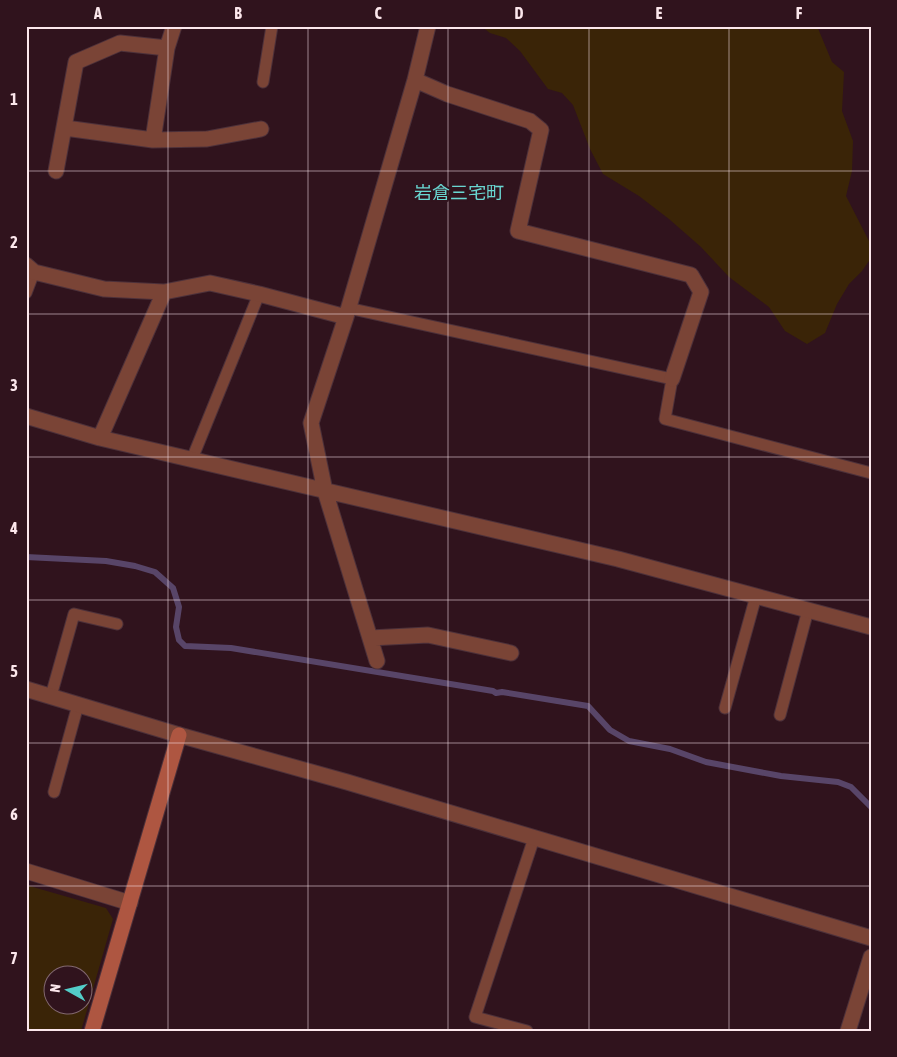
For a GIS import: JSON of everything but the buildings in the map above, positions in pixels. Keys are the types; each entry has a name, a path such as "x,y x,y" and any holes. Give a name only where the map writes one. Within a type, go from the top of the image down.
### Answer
{"street":[{"path":"153,140 167,48 174,26"},
{"path":"377,661 324,491 311,423 347,313 415,80 428,26"},
{"path":"56,172 76,62 120,43 167,48"},
{"path":"415,80 447,94 530,121 541,130 518,231 691,275 701,292 672,379"},
{"path":"65,128 153,140 207,139 261,129"},
{"path":"30,268 104,289 164,292 210,283 347,313"},
{"path":"100,438 164,292"},
{"path":"26,416 100,438 618,560 871,627"},
{"path":"370,638 428,635 511,652"},
{"path":"26,689 179,735 348,782 871,938"},
{"path":"92,1031 179,735"},
{"path":"26,871 130,903"},
{"path":"848,1031 871,957"}],"lane":[{"path":"263,82 272,26"},
{"path":"26,293 30,268"},
{"path":"192,459 259,294"},
{"path":"347,313 672,379 665,419 871,473"},
{"path":"725,708 756,596"},
{"path":"780,715 808,610"},
{"path":"51,696 74,614 117,624"},
{"path":"54,792 78,705"},
{"path":"527,1031 475,1017 534,838"}],"shaded area":[{"path":"481,26 817,26 832,62 844,72 842,111 853,141 852,171 846,196 871,245 871,258 862,271 849,284 837,304 825,333 807,344 785,331 769,307 729,277 701,247 669,219 639,196 603,174 590,149 573,105 562,93 548,89 520,51 506,38 490,33"},
{"path":"26,885 106,908 113,919 92,992 92,964 42,964 42,1014 86,1014 81,1031 26,1031"}],"waterway":[{"path":"26,557 106,561 155,572 173,588 179,607 176,627 179,640 185,646 231,648 496,693 502,692 588,706 610,730 629,741 670,749 706,762 781,776 838,782 851,787 871,807"}],"district":[{"name":"岩倉三宅町","path":"459,192"}]}
